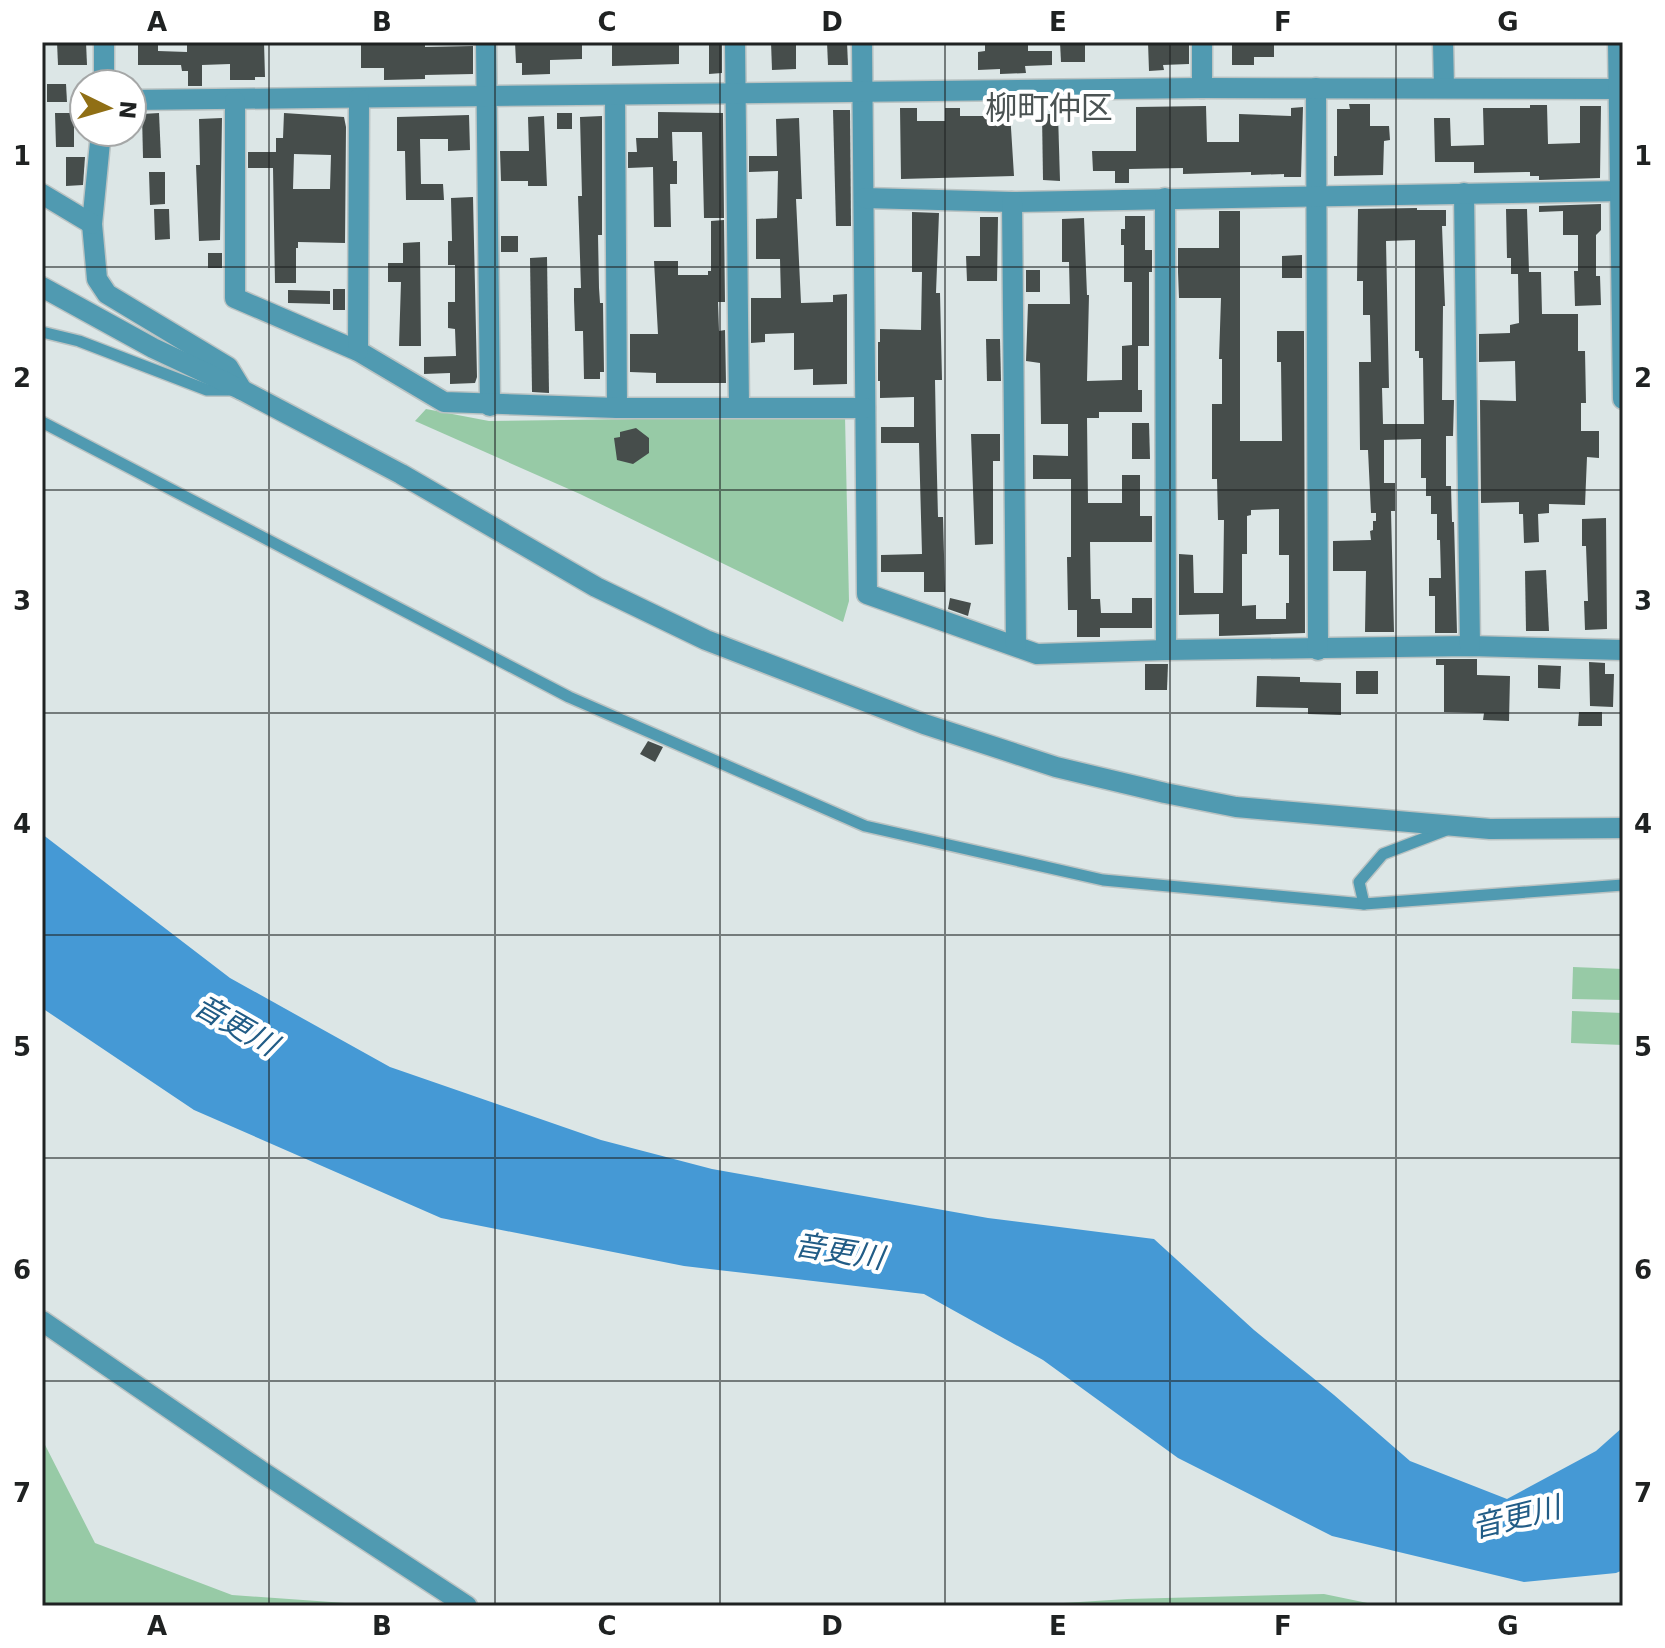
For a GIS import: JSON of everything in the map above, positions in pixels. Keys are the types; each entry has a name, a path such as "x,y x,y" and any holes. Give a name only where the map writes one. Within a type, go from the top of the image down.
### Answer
{"street":[{"path":"104,42 104,68"},
{"path":"486,42 490,406"},
{"path":"735,42 739,407"},
{"path":"862,42 867,594 1037,654 1470,646 1623,650"},
{"path":"1202,42 1202,88"},
{"path":"1443,42 1444,88"},
{"path":"1618,42 1623,399"},
{"path":"148,100 1202,88 1621,89"},
{"path":"1316,88 1318,650"},
{"path":"615,95 617,408"},
{"path":"358,351 359,98"},
{"path":"235,101 235,298 358,351 444,402 490,406 617,408 865,408"},
{"path":"99,148 92,224 97,279 107,294 228,367 242,390"},
{"path":"865,198 1012,202 1621,191"},
{"path":"1464,193 1470,646"},
{"path":"42,194 92,224"},
{"path":"1165,198 1166,650"},
{"path":"1012,202 1016,646"},
{"path":"42,287 153,348 242,390 401,474 596,587 706,640 924,724 1056,767 1236,807 1490,829 1623,828"},
{"path":"42,1321 264,1473 467,1606"}],"lane":[{"path":"42,332 79,341 207,390 242,390"},
{"path":"42,422 569,697 865,826 1103,880 1364,904 1623,885"},
{"path":"1364,904 1359,882 1383,854 1456,826"}],"green space":[{"path":"426,409 489,421 845,416 849,601 843,622 580,494 415,421"},
{"path":"1573,967 1623,969 1623,1000 1572,999"},
{"path":"1572,1011 1623,1013 1623,1045 1571,1043"},
{"path":"42,1439 95,1543 232,1595 387,1606 42,1606"},
{"path":"1324,1594 1382,1606 1016,1606 1127,1599"}],"water":[{"name":"音更川","path":"42,834 230,978 390,1067 601,1140 712,1169 988,1218 1154,1239 1254,1330 1410,1461 1507,1499 1596,1451 1623,1427 1623,1570 1524,1582 1332,1536 1178,1458 1043,1360 924,1294 684,1266 441,1218 194,1110 42,1008"}],"building":[{"path":"57,42 86,42 87,65 58,65"},
{"path":"138,42 158,42 158,51 187,52 187,42 264,42 265,77 230,80 230,64 202,65 202,86 188,86 188,71 182,71 181,65 138,65"},
{"path":"361,42 425,42 425,47 473,46 473,74 384,80 384,68 361,68"},
{"path":"515,42 582,42 582,59 550,60 550,74 522,75 522,63 516,63"},
{"path":"612,42 679,42 679,64 612,66"},
{"path":"709,42 722,42 722,73 709,74"},
{"path":"771,42 796,42 796,69 772,70"},
{"path":"827,42 847,42 848,65 828,65"},
{"path":"985,42 1028,42 1028,51 1052,51 1052,65 1025,66 1026,73 1000,74 1000,69 978,70 978,52 985,51"},
{"path":"1060,42 1085,42 1085,62 1061,62"},
{"path":"1148,42 1189,42 1189,64 1163,65 1164,70 1149,71"},
{"path":"1232,42 1274,42 1274,57 1254,57 1254,65 1232,65"},
{"path":"47,84 66,84 67,102 47,102"},
{"path":"1349,104 1370,104 1370,126 1389,126 1390,140 1384,141 1383,175 1334,176 1337,109 1350,109"},
{"path":"1530,105 1547,105 1548,144 1580,143 1580,106 1601,106 1600,178 1539,180 1539,176 1530,176 1530,172 1474,173 1474,162 1435,162 1434,118 1450,118 1451,146 1484,145 1483,108 1530,108"},
{"path":"1206,106 1207,142 1239,142 1239,114 1291,116 1291,108 1303,107 1301,177 1251,175 1251,172 1183,174 1183,168 1129,169 1129,183 1115,183 1115,171 1093,171 1092,151 1136,151 1136,107"},
{"path":"900,108 917,108 917,121 945,121 945,108 960,108 960,116 991,116 991,112 1010,112 1014,176 901,179"},
{"path":"833,110 850,110 851,226 836,226"},
{"path":"658,112 723,113 724,218 704,218 702,132 672,132 677,184 670,184 671,227 654,227 653,167 628,168 628,152 637,152 636,138 658,138"},
{"path":"55,113 68,113 68,147 56,147"},
{"path":"159,113 161,158 143,158 143,148 148,148 148,114"},
{"path":"284,113 344,117 345,243 298,242 296,283 275,283 273,168 248,168 248,152 276,152 276,138 283,138","holes":["294,154 331,155 330,189 293,189"]},
{"path":"557,113 572,113 572,129 557,129"},
{"path":"1042,114 1058,114 1060,181 1043,180"},
{"path":"469,115 470,150 448,151 448,139 420,139 421,184 443,184 444,200 406,200 405,151 397,151 397,117"},
{"path":"544,116 547,186 528,186 528,181 501,181 500,151 529,151 528,117"},
{"path":"602,116 602,235 598,235 604,372 600,372 600,379 584,379 583,331 575,331 574,300 574,288 581,288 578,196 582,196 580,117"},
{"path":"222,118 220,240 199,241 196,165 200,165 199,119"},
{"path":"799,118 802,199 796,199 801,303 833,302 833,295 847,294 847,384 813,385 813,369 794,370 794,333 765,334 765,342 751,343 751,298 781,298 780,259 756,259 756,219 777,218 778,171 749,172 749,156 777,156 776,119"},
{"path":"66,157 85,157 83,185 66,186"},
{"path":"149,172 165,172 165,204 150,205"},
{"path":"473,197 477,377 475,383 450,384 450,373 424,374 424,357 456,356 455,329 448,328 448,302 455,302 455,265 448,265 448,241 452,241 451,198"},
{"path":"1601,204 1601,230 1596,235 1596,276 1600,276 1601,305 1575,306 1574,271 1578,271 1578,235 1563,235 1563,211 1539,212 1539,206"},
{"path":"154,209 169,209 170,239 155,240"},
{"path":"1358,209 1446,210 1446,226 1442,226 1445,306 1442,400 1454,400 1453,436 1446,436 1446,486 1451,486 1454,522 1457,633 1435,633 1435,596 1429,596 1429,578 1441,578 1440,540 1437,540 1437,514 1431,514 1431,496 1426,496 1426,478 1421,478 1421,439 1384,440 1384,483 1395,483 1395,511 1391,511 1394,632 1365,632 1366,571 1333,571 1333,541 1371,540 1370,531 1373,530 1373,521 1376,521 1376,513 1371,513 1368,450 1360,450 1359,362 1371,362 1370,315 1363,315 1363,281 1357,281","holes":["1415,240 1415,351 1419,351 1419,358 1423,358 1424,424 1383,424 1382,388 1389,388 1386,241"]},
{"path":"1506,209 1527,209 1529,272 1541,272 1542,314 1578,314 1578,351 1585,351 1586,403 1581,403 1581,431 1599,431 1599,458 1587,457 1585,505 1549,504 1549,513 1538,514 1539,542 1524,543 1523,514 1519,514 1519,502 1481,503 1480,400 1516,401 1515,361 1479,362 1479,334 1510,333 1510,325 1519,323 1518,274 1511,274 1511,258 1507,258"},
{"path":"1219,211 1240,211 1240,441 1282,441 1281,362 1277,362 1277,331 1304,331 1305,633 1219,636 1219,614 1179,615 1179,554 1193,555 1194,593 1223,593 1224,520 1218,520 1217,479 1212,479 1212,404 1222,404 1222,359 1219,359 1221,298 1179,298 1178,272 1178,248 1219,248","holes":["1279,509 1279,555 1289,555 1286,619 1256,619 1256,605 1242,606 1242,554 1247,554 1247,516 1251,515 1251,510"]},
{"path":"912,212 939,213 936,293 940,293 942,380 935,380 938,517 943,517 945,592 924,592 924,572 881,572 881,555 922,554 919,443 881,443 881,427 914,427 914,397 880,398 878,381 880,329 921,330 922,272 912,272"},
{"path":"1125,216 1145,216 1145,250 1152,250 1149,346 1138,346 1138,390 1142,390 1142,412 1099,412 1099,418 1087,418 1088,503 1122,503 1122,475 1140,475 1140,516 1152,516 1152,542 1090,542 1091,599 1100,599 1101,613 1132,613 1132,598 1152,598 1152,628 1100,628 1100,637 1077,637 1077,610 1068,610 1071,479 1033,479 1033,455 1068,456 1068,424 1041,424 1040,363 1026,361 1028,304 1070,304 1069,262 1062,262 1062,219 1084,218 1089,295 1087,381 1122,380 1122,346 1132,345 1132,282 1124,282 1124,245 1121,245"},
{"path":"980,217 998,217 997,281 967,281 966,256 980,256"},
{"path":"724,220 725,302 718,302 719,331 725,330 726,383 656,383 656,373 630,372 630,334 658,334 654,261 678,261 678,275 708,275 711,271 711,221"},
{"path":"501,236 518,236 518,252 501,252"},
{"path":"420,242 421,346 399,346 401,282 388,282 388,263 403,263 403,243"},
{"path":"208,253 222,253 222,268 208,268"},
{"path":"1302,255 1302,278 1282,278 1282,256"},
{"path":"547,257 549,393 532,392 530,258"},
{"path":"1026,270 1040,270 1040,292 1026,292"},
{"path":"333,289 345,289 345,310 333,310"},
{"path":"288,290 330,291 330,304 288,303"},
{"path":"986,339 1000,339 1001,381 987,381"},
{"path":"1132,423 1149,423 1150,459 1132,459"},
{"path":"636,428 649,438 649,453 633,464 617,460 614,438 620,437 620,432"},
{"path":"971,434 1000,434 1000,461 993,461 993,544 975,545"},
{"path":"1606,518 1607,629 1585,630 1584,601 1588,601 1582,519"},
{"path":"1546,570 1549,631 1526,631 1525,571"},
{"path":"950,598 971,603 968,616 948,609"},
{"path":"1436,659 1477,659 1477,675 1510,676 1509,721 1483,720 1484,713 1444,712 1444,665 1436,665"},
{"path":"1589,662 1605,663 1605,674 1614,674 1613,707 1590,706"},
{"path":"1145,664 1168,664 1167,690 1145,690"},
{"path":"1538,665 1561,666 1560,689 1538,688"},
{"path":"1356,671 1378,671 1378,694 1356,694"},
{"path":"1257,676 1300,677 1300,682 1341,683 1341,715 1308,714 1308,708 1256,707"},
{"path":"1579,712 1602,712 1602,726 1578,726"},
{"path":"648,741 663,747 655,762 640,754"}],"district":[{"name":"柳町仲区","path":"1049,108"}]}
